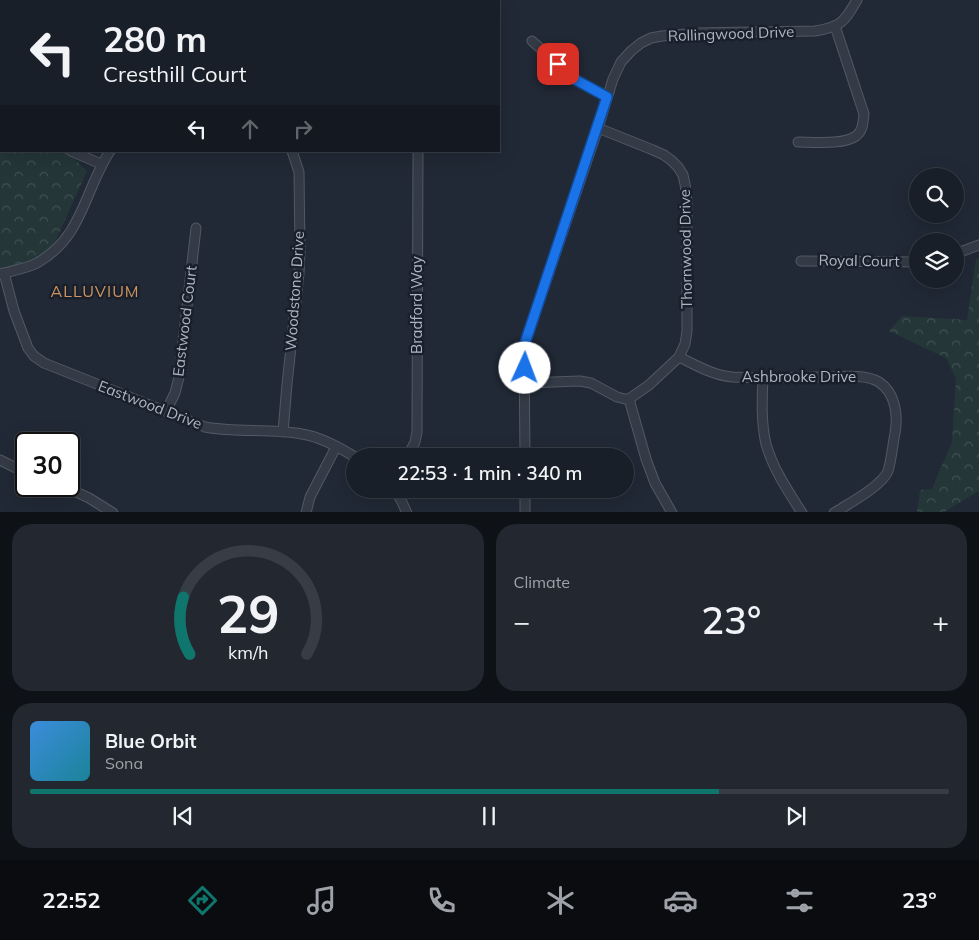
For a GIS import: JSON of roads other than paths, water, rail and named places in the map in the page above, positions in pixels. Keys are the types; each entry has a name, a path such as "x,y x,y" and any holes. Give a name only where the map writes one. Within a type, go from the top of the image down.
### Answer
{"street":[{"path":"798,142 848,140 856,137 860,132 864,114 835,26 843,22 857,0"},
{"name":"Rollingwood Drive","path":"525,448 524,353 526,340 613,79 621,62 641,43 651,38 662,36 698,33 815,31 835,26"},
{"path":"532,41 576,80 607,97"},
{"name":"Thornwood Drive","path":"598,128 664,155 678,167 685,184 687,201 688,331 685,344 679,357 649,385 629,399"},
{"path":"73,152 102,164"},
{"path":"2,273 36,264 64,242 77,222 102,164 109,152"},
{"name":"Woodstone Drive","path":"283,432 300,253 299,172 292,152"},
{"name":"Bradford Way","path":"412,448 417,432 418,152"},
{"name":"Eastwood Court","path":"166,411 175,393 179,377 196,228"},
{"path":"964,251 979,246"},
{"name":"Royal Court","path":"801,261 909,262"},
{"name":"Eastwood Drive","path":"2,273 28,348 34,356 44,363 196,424 218,430 303,434 326,441 346,451"},
{"name":"Ashbrooke Drive","path":"679,357 717,374 731,377 862,377 878,381 885,387 892,397 897,421 888,471 874,487 834,512"},
{"path":"763,378 762,400 766,442 779,474 802,512"},
{"path":"525,383 591,383 618,397 629,399 646,459 655,483 672,512"},
{"path":"306,512 310,498 336,446"},
{"path":"0,460 15,468"},
{"path":"80,494 113,512"},
{"path":"400,498 407,512"},
{"path":"524,498 524,512"}],"district":[{"name":"ALLUVIUM","path":"95,291"}]}
